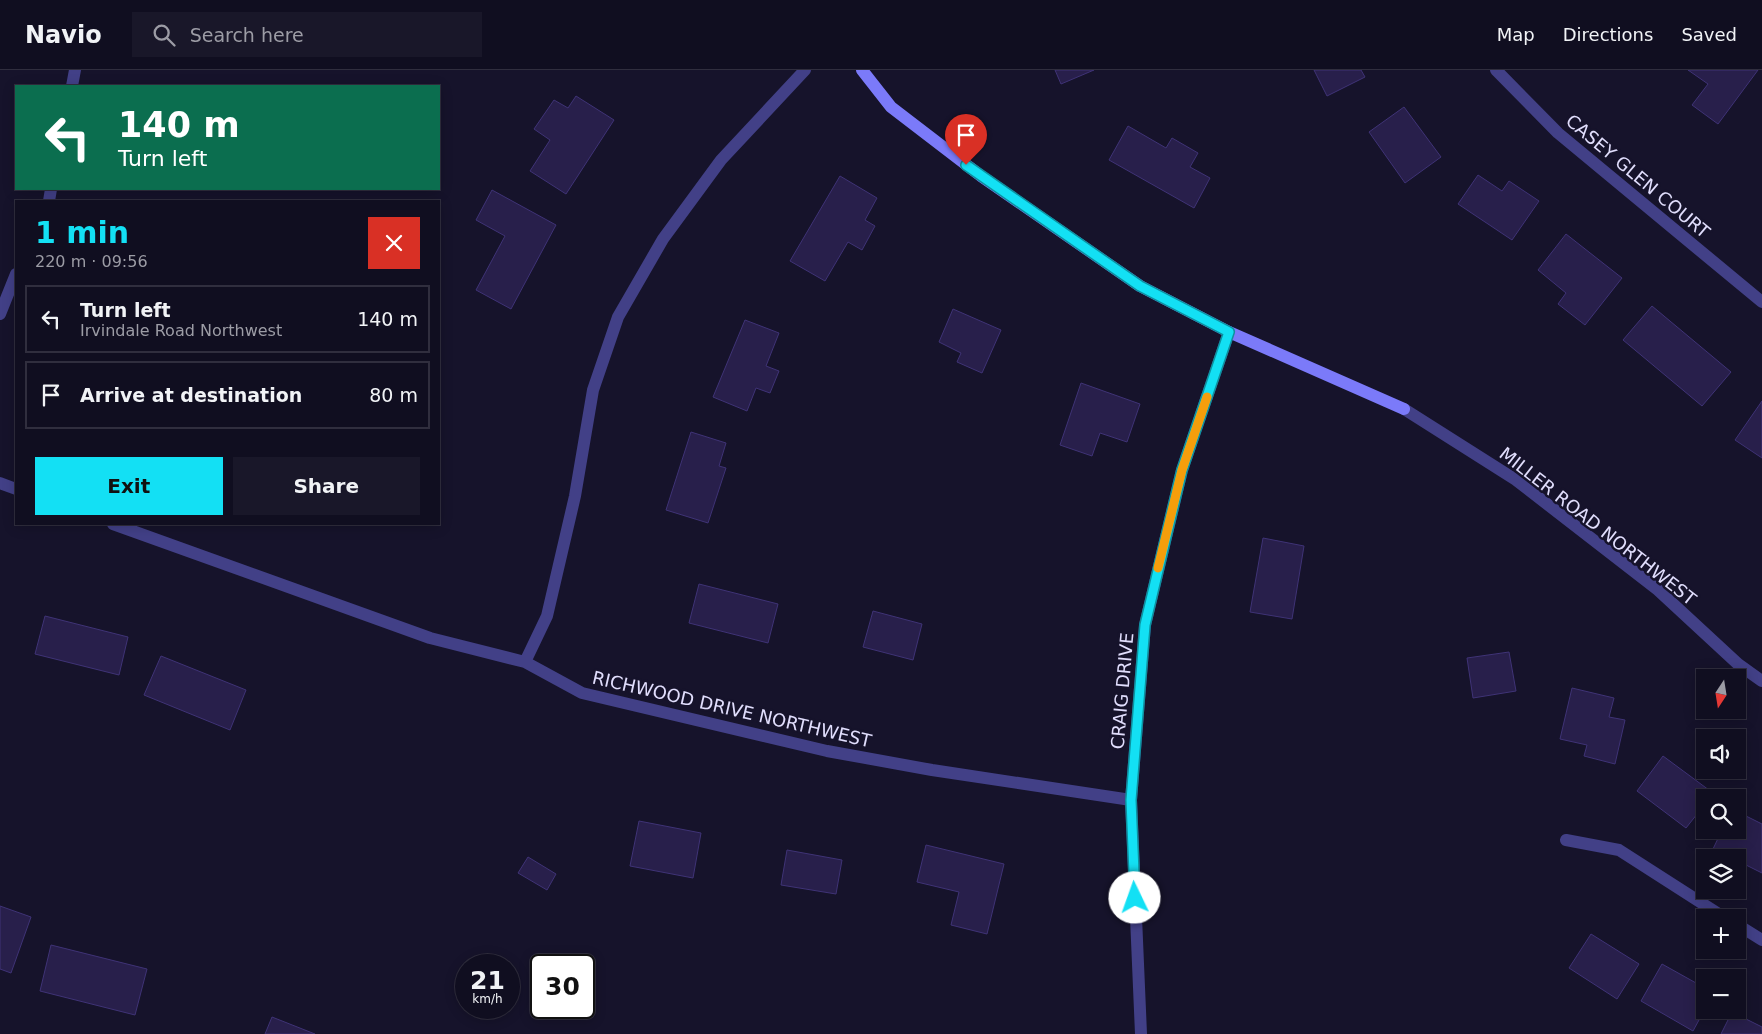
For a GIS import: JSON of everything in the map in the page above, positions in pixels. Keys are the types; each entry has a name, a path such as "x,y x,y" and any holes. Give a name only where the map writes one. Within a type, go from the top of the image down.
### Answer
{"street":[{"path":"72,85 75,70"},
{"path":"525,662 547,616 575,496 593,390 618,317 663,239 721,160 805,70"},
{"path":"862,70 891,107 989,182 1140,286 1229,332"},
{"name":"CASEY GLEN COURT","path":"1496,70 1558,133 1762,302"},
{"path":"0,314 15,276"},
{"name":"MILLER ROAD NORTHWEST","path":"1229,332 1404,409 1516,480 1658,590 1738,664 1762,681"},
{"name":"CRAIG DRIVE","path":"1141,1034 1131,800 1145,625 1182,470 1229,332"},
{"path":"0,483 15,489"},
{"name":"RICHWOOD DRIVE NORTHWEST","path":"116,525 430,638 525,662 582,694 818,748 932,770 1131,800"},
{"path":"1566,840 1619,850 1711,909"},
{"path":"1746,930 1762,940"}],"building":[{"path":"1055,70 1094,70 1061,84"},
{"path":"1314,70 1361,70 1365,77 1327,96"},
{"path":"1688,70 1758,70 1718,124 1692,105 1708,84"},
{"path":"576,96 614,120 566,194 530,171 550,140 534,129 554,100 568,108"},
{"path":"1404,107 1441,157 1405,183 1369,132"},
{"path":"1128,126 1166,148 1172,138 1198,153 1190,167 1210,178 1194,208 1109,160"},
{"path":"1478,175 1502,191 1509,181 1539,201 1512,240 1458,204"},
{"path":"840,176 877,198 865,220 875,226 862,250 848,242 825,281 790,261"},
{"path":"492,190 556,225 511,309 476,290 505,236 476,220"},
{"path":"1566,234 1622,278 1585,325 1558,304 1566,293 1538,270"},
{"path":"1652,306 1731,372 1702,406 1623,340"},
{"path":"953,309 1001,330 982,373 957,362 961,353 939,342"},
{"path":"745,320 779,333 766,366 779,371 770,393 756,388 747,411 713,397"},
{"path":"1081,383 1140,404 1127,442 1100,433 1092,456 1060,445"},
{"path":"1762,401 1762,458 1735,440"},
{"path":"691,432 726,443 719,466 726,468 708,523 666,510"},
{"path":"1263,538 1304,546 1292,619 1250,612"},
{"path":"699,584 778,604 768,643 689,623"},
{"path":"873,611 922,624 913,660 863,647"},
{"path":"45,616 128,637 119,675 35,654"},
{"path":"1509,652 1516,691 1473,698 1467,658"},
{"path":"161,656 246,690 230,730 144,695"},
{"path":"1572,688 1614,698 1609,717 1625,720 1615,764 1584,756 1587,745 1560,739"},
{"path":"1663,756 1708,789 1696,789 1696,815 1686,828 1637,791"},
{"path":"1746,816 1762,824 1762,873 1746,865 1746,849 1713,849 1718,839 1746,839"},
{"path":"639,821 701,833 693,878 630,866"},
{"path":"926,845 1004,864 987,934 951,925 959,892 917,882"},
{"path":"787,850 842,860 836,894 781,885"},
{"path":"528,857 556,874 547,890 518,873"},
{"path":"0,906 31,917 11,973 0,969"},
{"path":"1591,934 1639,964 1617,999 1569,968"},
{"path":"51,945 147,969 135,1015 40,991"},
{"path":"1662,964 1696,983 1696,1019 1700,1019 1693,1031 1641,1001"},
{"path":"272,1017 315,1034 265,1034"},
{"path":"1728,1019 1746,1019 1762,1027 1762,1034 1721,1034"}],"slow traffic":[{"path":"1158,568 1182,470 1207,397"}],"route":[{"path":"966,165 1140,286 1229,332 1182,470 1145,625 1131,800 1135,898"}]}
